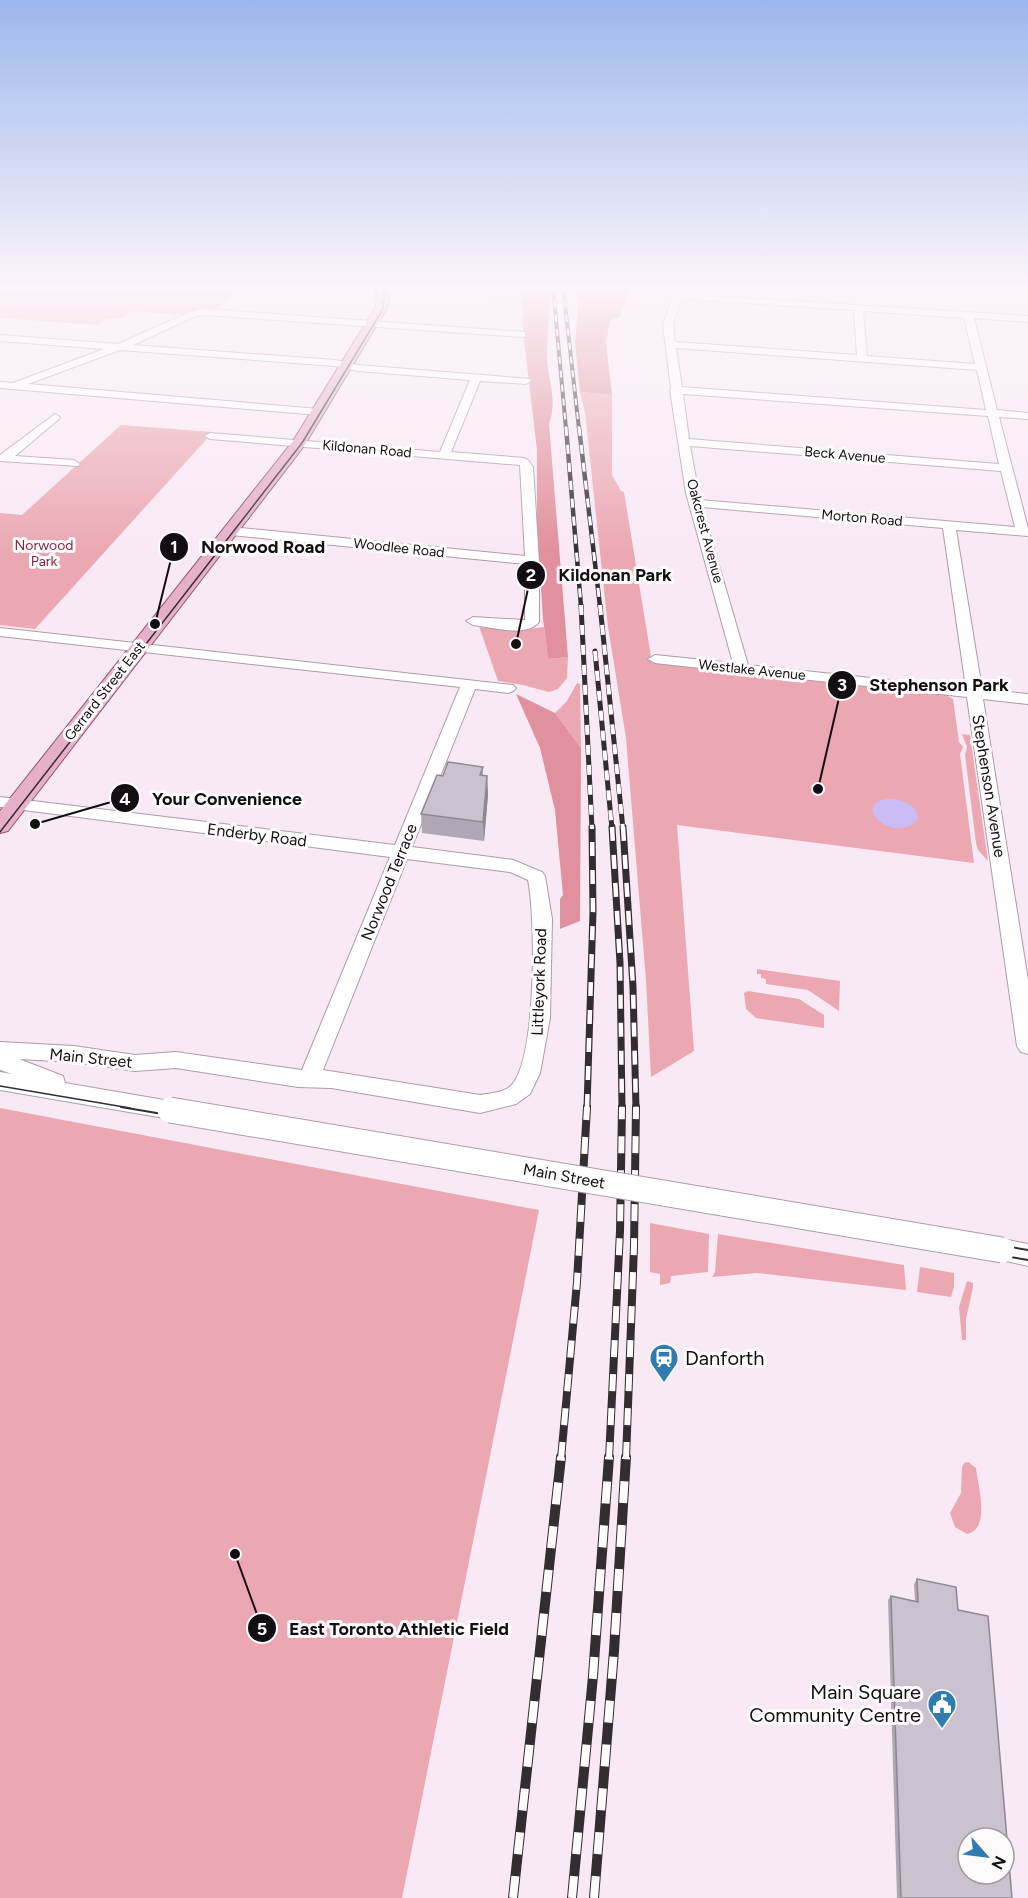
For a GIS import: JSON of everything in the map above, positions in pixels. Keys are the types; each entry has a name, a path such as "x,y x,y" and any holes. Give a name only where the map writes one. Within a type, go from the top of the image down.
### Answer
{"main road":[{"name":"Gerrard Street East","path":"0,826 9,803 139,647 299,443 340,376"}],"street":[{"path":"14,386 42,376"},
{"path":"450,376 526,381"},
{"name":"Oakcrest Avenue","path":"673,376 695,504 742,668"},
{"path":"982,376 1025,531"},
{"path":"444,456 476,378"},
{"path":"0,385 319,412"},
{"path":"675,390 1028,416"},
{"path":"3,457 55,417"},
{"name":"Kildonan Road","path":"210,436 524,462 527,467 532,561"},
{"name":"Beck Avenue","path":"684,442 1006,468"},
{"path":"3,457 74,464"},
{"name":"Morton Road","path":"695,504 1025,531"},
{"name":"Stephenson Avenue","path":"949,525 1028,1046"},
{"name":"Woodlee Road","path":"231,531 532,561"},
{"path":"473,621 525,626 532,622 532,561"},
{"path":"0,632 508,688"},
{"name":"Westlake Avenue","path":"655,660 1028,699"},
{"name":"Norwood Terrace","path":"309,1079 469,684"},
{"name":"Enderby Road","path":"9,803 513,866"},
{"name":"Littleyork Road","path":"502,1100 522,1089 531,1070 540,1026 542,936 540,885 536,876 527,870 513,866"},
{"name":"Main Street","path":"0,1050 74,1054 135,1063 176,1060 309,1079 331,1079 480,1104 502,1100"},
{"name":"Main Street","path":"0,1061 99,1098"},
{"name":"Main Street","path":"0,1082 1028,1255"}],"green space":[{"path":"580,392 612,395 612,475 621,491 624,492 652,663 944,694 953,699 959,742 963,747 960,754 974,863 677,825 694,1051 651,1077 646,980 626,738 608,627 585,412"},
{"name":"Norwood Park","path":"121,425 213,432 35,629 0,625 0,513 22,515"},
{"path":"494,625 529,629 544,627 548,659 568,657 567,678 558,689 549,692 498,681 479,626"},
{"path":"577,683 580,684 581,748 555,713 567,701"},
{"path":"962,734 970,735 988,861 978,850 976,843 965,755 967,747"},
{"path":"757,969 840,981 839,1011 808,990 766,984 766,979 761,978 761,974 757,974"},
{"path":"748,991 799,999 824,1015 824,1028 756,1018 746,1009 744,993"},
{"path":"0,1108 539,1210 402,1898 0,1898"},
{"path":"650,1223 709,1234 708,1272 671,1276 670,1283 660,1285 660,1274 650,1272"},
{"path":"718,1234 904,1265 906,1290 757,1273 712,1277 715,1272"},
{"path":"920,1267 954,1273 951,1297 917,1292"},
{"path":"967,1281 973,1283 973,1287 966,1319 966,1340 962,1340 959,1307"},
{"path":"968,1462 976,1468 981,1516 979,1524 967,1534 955,1527 950,1513 961,1493 962,1467"}],"shaded area":[{"path":"528,376 549,376 553,404 549,424 568,657 548,659 537,526 537,450"},
{"path":"578,376 610,376 612,395 580,392"},
{"path":"516,694 555,713 581,748 580,921 560,929 560,899 563,895 555,810 540,748"},
{"path":"893,799 913,807 918,819 914,824 902,828 891,827 876,818 873,811 874,805 881,800"}],"building":[{"path":"448,762 483,767 480,775 487,776 483,822 421,814 437,775 443,776"},
{"name":"Main Square Community Centre","path":"917,1579 956,1587 958,1610 988,1616 1006,1826 956,1826 956,1886 1011,1886 1012,1898 901,1898 891,1596 918,1602"}],"tram line":[{"path":"0,832 302,443 343,376"},
{"path":"0,1086 130,1108"},
{"path":"121,1107 1028,1260"},
{"path":"494,1160 1028,1250"}],"railway":[{"path":"561,376 566,429"},
{"path":"573,376 579,429"},
{"path":"566,427 581,606"},
{"path":"579,427 600,606"},
{"path":"581,605 592,829"},
{"path":"600,605 623,829"},
{"path":"595,651 612,829"},
{"path":"587,1108 593,911 592,827"},
{"path":"612,827 620,963 622,1107"},
{"path":"623,827 633,987 636,1108"},
{"path":"561,1459 577,1282 587,1107"},
{"path":"609,1459 620,1231 622,1107"},
{"path":"626,1459 634,1246 636,1108"},
{"path":"513,1898 561,1457"},
{"path":"572,1898 593,1676 609,1457"},
{"path":"594,1898 614,1651 626,1457"}],"place":[{"name":"Norwood Road","path":"155,624"},
{"name":"Kildonan Park","path":"516,644"},
{"name":"Stephenson Park","path":"818,789"},
{"name":"Your Convenience","path":"35,824"},
{"name":"Danforth","path":"664,1384"},
{"name":"East Toronto Athletic Field","path":"235,1554"},
{"name":"Main Square Community Centre","path":"942,1730"}]}
